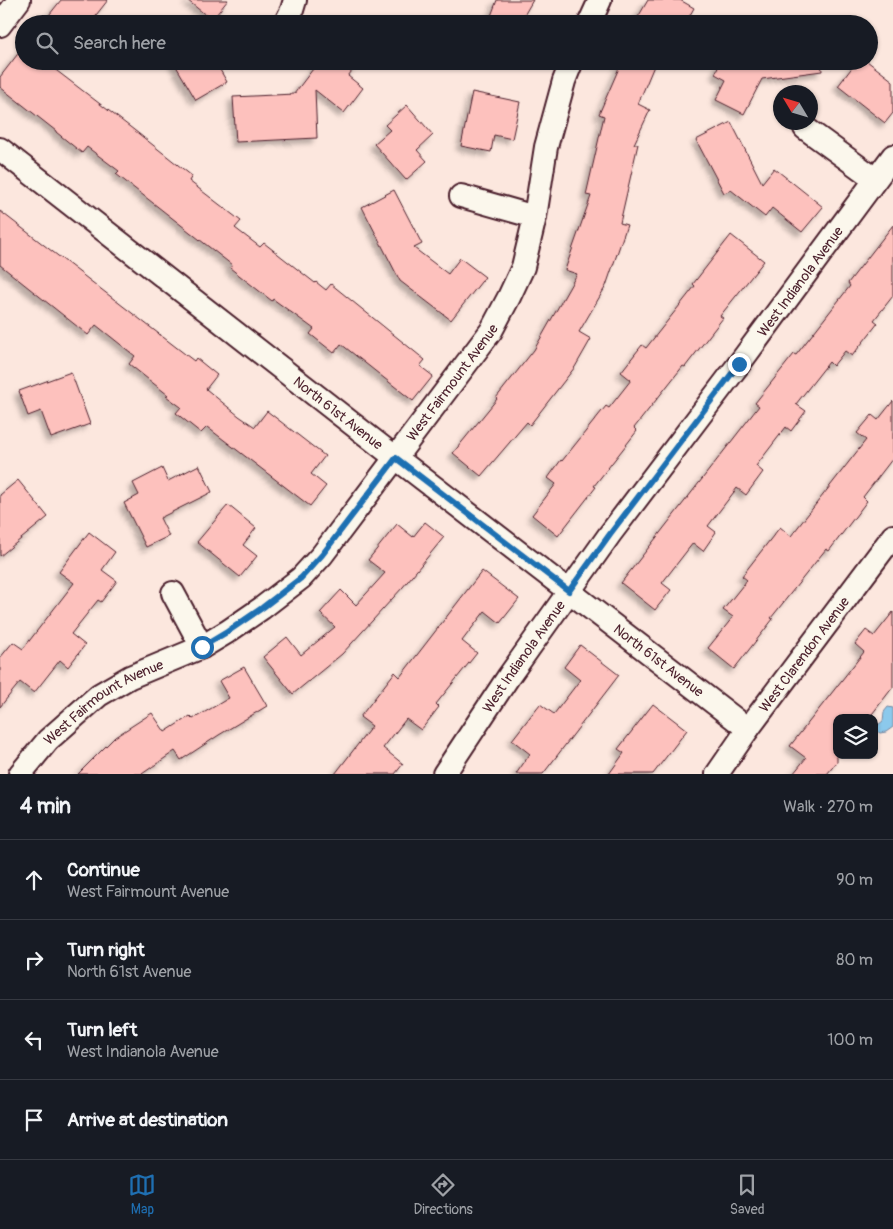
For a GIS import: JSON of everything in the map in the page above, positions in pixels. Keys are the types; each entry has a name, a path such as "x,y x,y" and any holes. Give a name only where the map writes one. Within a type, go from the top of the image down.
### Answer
{"street":[{"path":"0,25 18,0"},
{"path":"290,15 295,0"},
{"path":"592,15 600,0"},
{"name":"West Fairmount Avenue","path":"20,774 48,740 99,694 130,677 202,647 227,632 301,578 322,555 491,331 509,298 523,267 536,217 546,147 568,70"},
{"path":"808,130 875,179"},
{"name":"North 61st Avenue","path":"0,149 396,458 748,729"},
{"name":"West Indianola Avenue","path":"444,774 509,676 610,534 893,156"},
{"path":"461,196 536,217"},
{"name":"West Clarendon Avenue","path":"717,774 748,729 893,536"},
{"path":"173,593 202,647"}],"water":[{"path":"888,707 893,708 893,727 886,732 880,733 878,732 878,725 883,721 884,712"}],"building":[{"path":"61,0 108,0 96,15 49,15"},
{"path":"187,0 228,0 216,15 206,15"},
{"path":"497,0 533,0 524,15 491,15"},
{"path":"648,0 680,0 694,8 690,15 639,15"},
{"path":"15,58 15,70 56,70 192,176 189,181 241,221 235,228 260,247 264,243 326,290 331,284 425,360 420,366 433,376 413,401 341,344 334,353 310,334 314,329 273,299 272,301 230,268 232,265 116,174 119,171 87,147 82,153 0,87 0,77"},
{"path":"878,69 893,81 893,113 885,123 838,86 850,70"},
{"path":"178,70 220,70 227,82 196,100"},
{"path":"312,70 353,70 348,76 363,88 344,113 315,90 317,138 236,142 233,97 294,94"},
{"path":"618,70 652,70 638,104 650,110 634,144 638,144 620,223 627,225 606,286 579,332 591,339 575,367 530,425 527,422 481,476 453,453 534,350 577,274 565,270 591,196 586,195 604,116 599,114"},
{"path":"717,70 822,71 762,79 744,114 716,100 726,80 715,74"},
{"path":"472,92 520,102 512,139 494,135 491,152 461,146"},
{"path":"407,105 433,135 417,150 427,161 406,180 374,144 390,130 385,125"},
{"path":"731,122 762,183 774,168 823,207 802,232 772,208 765,217 731,190 724,193 696,140"},
{"path":"394,190 422,244 414,248 448,274 460,258 485,277 451,320 400,281 362,207"},
{"path":"0,211 194,361 196,358 217,375 206,389 239,416 255,427 267,411 325,456 311,474 326,486 310,506 207,427 201,433 176,413 181,407 129,364 135,356 96,325 88,335 0,265"},
{"path":"893,225 893,296 874,320 878,323 852,356 845,351 833,366 829,362 796,404 806,411 791,431 786,427 756,466 763,472 746,495 737,488 708,526 716,532 703,551 693,543 662,583 671,590 655,610 621,583 759,406 755,403 794,354 796,355 850,286 848,283"},
{"path":"731,235 764,261 720,316 723,318 685,367 683,366 634,428 637,431 558,536 532,515 556,484 548,478 606,406 609,408 631,380 621,372 642,345 646,348 695,286 693,284"},
{"path":"71,372 90,424 51,438 41,411 28,416 19,391"},
{"path":"893,401 893,458 863,497 867,501 829,551 826,549 771,618 773,619 734,669 708,648 733,617 723,610 747,580 742,576 780,527 791,536 866,440 857,433 872,415 878,420"},
{"path":"199,465 212,492 160,518 169,536 146,547 124,503 139,495 133,483 162,468 168,481"},
{"path":"18,480 48,517 0,556 0,495"},
{"path":"228,505 256,528 243,545 257,556 240,577 197,542"},
{"path":"425,522 444,537 403,587 342,654 293,694 263,657 287,637 301,655 335,627 320,613 341,590 356,605 385,573 368,560 397,524 413,537"},
{"path":"89,532 115,552 102,570 117,581 101,602 98,600 71,634 85,645 68,667 60,660 34,693 20,682 0,707 0,658 13,642 23,649 74,583 59,572"},
{"path":"482,571 519,599 500,623 485,611 462,641 477,653 436,704 439,707 421,730 406,719 383,748 403,764 395,774 335,774 372,726 360,717 395,672 400,677"},
{"path":"893,612 893,687 872,714 833,714 833,759 837,759 837,762 827,774 793,774 806,758 790,746 864,652 855,644 866,630 874,636"},
{"path":"580,645 619,675 543,774 516,774 530,754 512,740 540,704 554,714 580,680 564,667"},
{"path":"244,667 267,706 181,760 175,751 142,774 78,774 115,737 152,713 165,732 190,716 193,719 229,698 219,681"},
{"path":"653,704 687,730 653,774 609,774 624,753 618,749"}],"route":[{"path":"202,647 262,608 301,578 322,555 396,458 569,591 739,364"}]}
